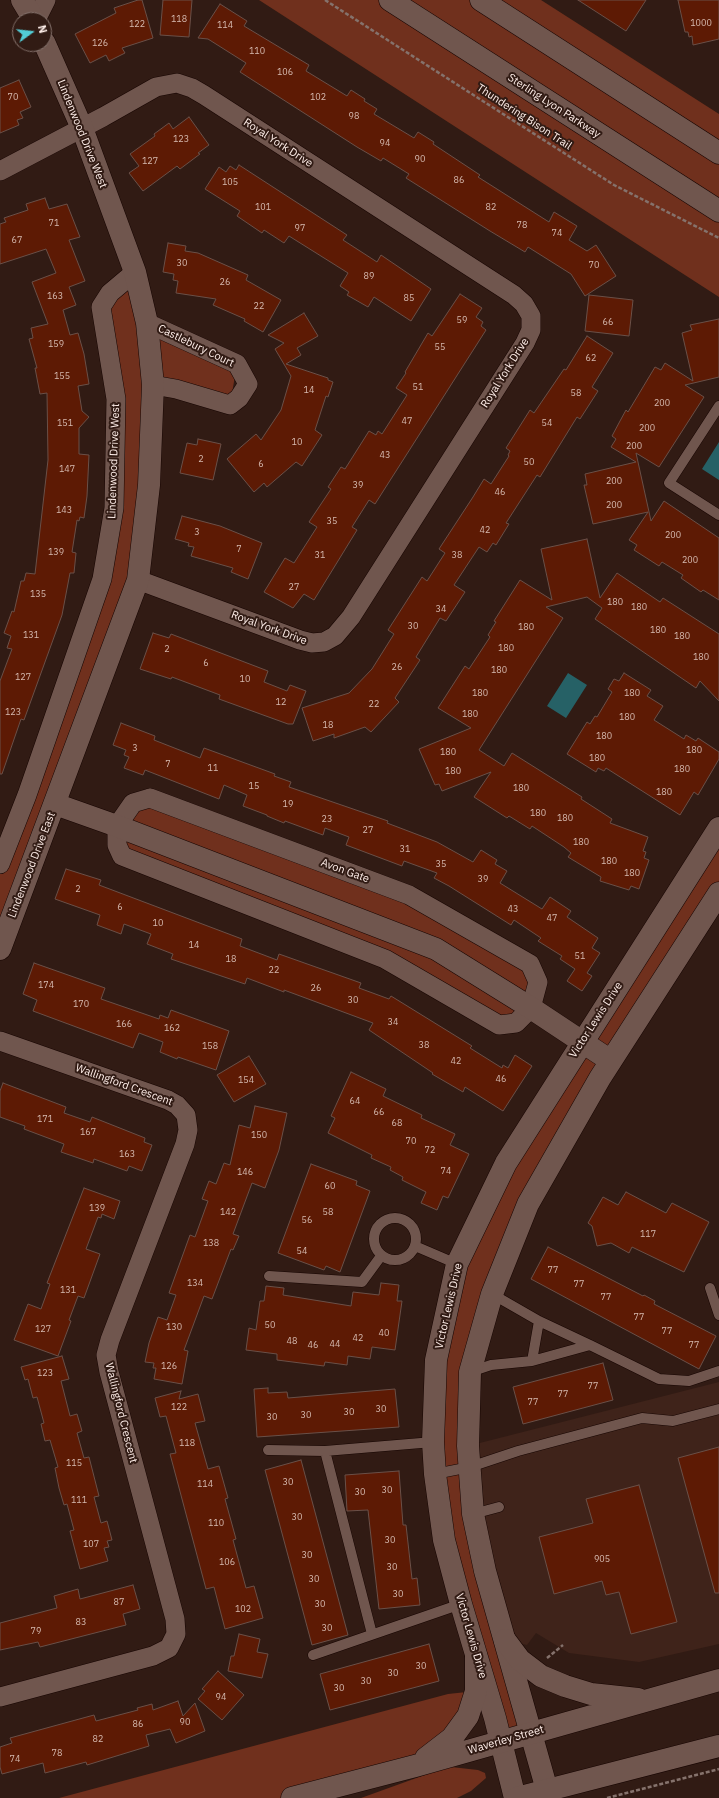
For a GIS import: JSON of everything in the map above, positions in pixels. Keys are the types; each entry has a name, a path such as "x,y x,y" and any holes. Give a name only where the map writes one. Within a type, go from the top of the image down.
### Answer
{"street":[{"path":"22,0 30,12"},
{"path":"39,12 46,0"},
{"name":"Sterling Lyon Parkway","path":"390,0 719,211"},
{"path":"481,0 719,153"},
{"name":"Lindenwood Drive West","path":"48,52 82,128 135,272 147,323 153,385 148,485 138,580 55,804"},
{"name":"Royal York Drive","path":"0,171 156,87 177,83 192,88 514,295 524,304 531,316 531,330 525,343 351,617 335,636 324,642 312,644 138,580"},
{"name":"Lindenwood Drive West","path":"0,864 27,795 102,579 114,508 116,399 101,307 110,293 135,272"},
{"name":"Castlebury Court","path":"147,323 237,364 248,384 239,398 230,405 176,389 153,385"},
{"name":"Avon Gate","path":"150,798 409,894 530,964 538,982 531,1008 516,1023 499,1025 385,959 122,856 117,845 117,826 133,803 150,798"},
{"path":"55,804 117,826 436,949 531,1008 581,1043 611,1060"},
{"name":"Lindenwood Drive East","path":"0,949 55,804"},
{"name":"Victor Lewis Drive","path":"516,1798 444,1540 435,1474 433,1442 436,1360 457,1264 506,1164 581,1043 719,828"},
{"path":"548,1794 485,1571 473,1514 468,1446 470,1372 492,1294 528,1204 611,1060 719,893"},
{"name":"Wallingford Crescent","path":"0,1041 177,1104 186,1115 188,1130 185,1144 110,1340 106,1355 111,1380 175,1619 176,1634 169,1648 153,1656 0,1697"},
{"path":"505,1640 520,1660 547,1678 591,1694 649,1700"},
{"path":"415,1766 452,1738 468,1716 476,1691 476,1656"},
{"name":"Waverley Street","path":"292,1798 415,1766 719,1680"},
{"path":"516,1798 548,1794 719,1746"}],"lane":[{"path":"719,406 670,483 719,515"},
{"path":"396,1218 410,1224 414,1230 416,1239 415,1246 411,1252 406,1257 399,1260 388,1259 381,1256 376,1250 374,1234 382,1222 396,1218"},
{"path":"415,1246 457,1264"},
{"path":"269,1276 362,1282 381,1256"},
{"path":"710,1288 719,1315"},
{"path":"492,1294 539,1321 659,1379 689,1381 719,1371"},
{"path":"532,1361 539,1321"},
{"path":"470,1372 491,1365 532,1361 590,1346"},
{"path":"435,1474 470,1467 518,1451 642,1418 674,1421 719,1409"},
{"path":"268,1450 325,1451 433,1442"},
{"path":"325,1451 372,1634"},
{"path":"473,1514 499,1507"},
{"path":"313,1655 461,1604"}],"path":[{"name":"Thundering Bison Trail","path":"325,0 614,185 719,238"},
{"path":"543,1661 563,1645"},
{"path":"607,1798 719,1768"}],"shaded area":[{"path":"259,0 541,0 719,114 719,297"},
{"path":"135,272 147,323 237,364 230,405 153,385 138,580 0,949 0,864 27,795 114,508 101,307"},
{"path":"150,798 409,895 530,964 538,982 516,1023 385,959 122,856 133,803"},
{"path":"719,828 719,893 626,1036 492,1294 468,1446 531,1732 501,1741 435,1474 457,1264"},
{"path":"719,1382 719,1644 639,1662 569,1653 536,1633 527,1645 505,1640 468,1446"},
{"path":"476,1691 415,1766 292,1798 59,1798 448,1694"},
{"path":"451,1767 478,1770 485,1773 486,1778 471,1791 457,1798 361,1798 433,1772"}],"water":[{"path":"719,442 719,480 702,469"},
{"path":"568,673 587,685 566,718 547,706"}],"building":[{"path":"142,0 153,38 122,48 125,53 109,61 106,55 90,63 75,34 116,13 114,8"},
{"path":"163,0 192,0 189,37 160,35"},
{"path":"578,0 646,0 626,31"},
{"path":"678,0 719,0 719,39 693,45 692,36 689,37 688,32 685,32"},
{"path":"220,4 247,21 244,26 309,65 306,71 347,96 351,90 365,99 364,101 377,109 374,114 414,138 418,132 434,142 433,144 480,175 478,177 549,222 554,212 577,226 569,240 587,251 596,245 616,276 585,296 571,274 528,247 525,252 490,231 406,178 409,174 383,158 381,161 357,147 240,72 246,63 208,39 198,38"},
{"path":"19,80 31,107 20,112 23,118 17,120 19,125 0,133 0,88"},
{"path":"189,117 209,145 180,169 177,166 143,191 129,173 139,166 130,154 155,136 154,134 169,123 173,129"},
{"path":"239,165 347,235 343,240 377,262 381,255 431,289 411,321 374,297 368,307 347,295 349,292 340,286 348,273 289,236 284,243 264,230 262,233 237,216 240,211 205,189 219,167 226,172 230,166 236,170"},
{"path":"45,198 49,209 67,204 80,237 69,240 85,281 69,287 76,305 63,310 70,335 78,333 84,354 89,384 78,386 82,411 89,417 79,428 79,454 89,455 87,496 84,518 80,517 79,521 77,520 72,552 76,553 74,573 70,573 62,615 24,720 21,719 2,774 0,774 0,681 12,649 7,648 11,636 4,633 12,611 14,612 21,581 24,581 26,573 35,574 48,460 47,393 40,394 35,368 37,368 29,339 33,338 31,328 48,324 32,282 56,273 46,249 0,264 0,224 6,222 4,218 28,210 26,204"},
{"path":"168,243 186,246 185,251 198,253 248,275 246,280 281,300 263,332 244,321 245,319 213,305 216,299 176,293 178,281 173,280 174,274 163,272"},
{"path":"460,294 482,308 476,317 483,322 481,326 486,330 375,504 369,500 352,527 357,530 314,600 304,594 293,608 264,592 285,558 294,563 317,527 309,522 331,489 328,487 341,467 345,469 369,431 376,435 378,431 382,434 407,395 396,388 428,333 432,336"},
{"path":"589,295 633,300 629,336 585,331"},
{"path":"304,313 318,336 297,348 301,355 286,364 328,378 328,380 333,382 328,397 326,396 315,430 322,435 302,466 296,462 267,487 264,483 254,492 227,459 256,434 261,440 281,410 291,376 275,349 284,343 268,335"},
{"path":"719,319 719,377 685,385 704,397 659,467 636,453 651,521 664,501 719,538 719,600 703,590 701,592 681,578 683,575 662,562 659,566 634,550 637,545 629,540 648,512 593,524 584,485 587,485 585,474 636,462 611,447 616,439 612,436 626,410 628,412 655,367 661,370 665,363 693,381 682,333 692,330 690,325"},
{"path":"587,336 613,353 592,387 598,391 580,419 577,417 540,477 537,475 506,523 509,524 496,545 493,543 487,552 479,547 454,585 465,592 446,621 440,618 416,657 420,660 395,698 399,702 371,732 365,727 334,738 334,734 313,741 302,708 349,693 372,669 394,634 388,630 422,577 427,581 445,553 439,549 484,479 491,484 509,456 510,451 506,448 530,410 534,413 564,369 566,370"},
{"path":"198,439 221,444 213,480 180,473 187,443 197,445"},
{"path":"182,516 220,526 262,543 248,579 231,572 233,568 191,556 194,547 188,546 189,543 175,539"},
{"path":"587,539 600,598 617,573 660,602 663,598 719,634 719,701 700,681 696,688 595,619 602,608 587,597 546,607 563,618 479,750 504,766 512,753 582,797 581,799 612,819 610,823 648,837 643,851 646,852 644,858 649,860 639,889 631,886 629,890 600,881 601,877 568,857 571,853 564,847 532,826 530,829 509,816 507,818 474,797 491,772 442,791 439,784 435,785 419,749 471,728 438,708 465,666 469,669 490,637 488,635 496,622 494,621 520,580 552,600 541,549"},
{"path":"153,633 169,638 171,634 268,671 264,682 287,691 290,685 306,691 293,724 288,724 219,699 220,695 172,677 171,679 140,669"},
{"path":"624,673 651,690 647,696 663,706 654,720 684,739 686,735 696,741 698,738 719,752 719,759 698,795 694,792 680,815 606,768 604,771 598,768 596,772 567,754 587,722 590,724 595,716 597,717 612,692 608,689 614,679 619,681"},
{"path":"121,723 155,736 154,740 200,758 204,748 275,774 274,776 291,782 289,787 388,821 387,823 437,842 473,862 481,850 497,860 495,864 507,871 500,883 542,909 550,897 571,911 567,917 598,938 592,948 600,953 587,973 592,976 582,991 567,981 575,969 560,959 562,956 538,941 541,938 514,920 511,925 434,878 437,873 404,861 402,866 346,845 349,837 325,828 323,835 267,816 243,806 247,795 224,785 219,799 145,770 143,775 124,768 129,757 124,755 126,750 113,745"},
{"path":"66,869 101,880 99,885 242,939 240,946 277,960 279,954 361,983 359,988 389,999 391,996 472,1046 470,1048 502,1068 503,1065 508,1068 515,1055 532,1066 503,1111 465,1087 463,1092 432,1074 433,1073 369,1030 373,1023 247,978 245,984 171,959 173,954 147,944 151,934 124,924 121,934 97,925 100,915 55,899"},
{"path":"34,963 105,988 101,999 159,1019 160,1015 168,1018 171,1010 229,1031 216,1070 178,1057 177,1059 160,1052 163,1042 139,1033 133,1048 33,1011 37,1000 23,994"},
{"path":"249,1056 266,1084 234,1102 217,1075"},
{"path":"351,1072 386,1089 383,1096 422,1115 421,1118 455,1134 450,1145 469,1154 448,1198 443,1196 437,1210 421,1203 426,1192 402,1180 403,1177 390,1170 391,1167 371,1158 372,1155 328,1133 335,1118 331,1116"},
{"path":"3,1083 66,1107 64,1113 90,1122 92,1117 145,1138 144,1142 152,1145 142,1171 129,1166 127,1171 94,1159 93,1163 61,1152 64,1144 24,1129 25,1126 0,1117 0,1091"},
{"path":"255,1106 287,1113 279,1150 265,1188 252,1183 233,1234 239,1236 233,1250 231,1249 212,1299 204,1296 184,1350 188,1351 182,1384 154,1379 156,1368 153,1368 154,1363 145,1362 149,1343 158,1317 167,1320 176,1295 169,1293 190,1235 195,1237 208,1201 202,1199 209,1181 216,1184 224,1163 230,1165 239,1125 250,1128"},
{"path":"311,1164 357,1181 356,1185 370,1191 340,1272 326,1266 324,1270 278,1253"},
{"path":"84,1188 120,1201 114,1219 102,1214 101,1218 98,1217 86,1249 100,1254 84,1298 78,1296 69,1320 71,1321 58,1356 14,1340 28,1304 41,1309 50,1284 47,1283"},
{"path":"626,1192 666,1213 672,1203 709,1222 684,1272 632,1247 629,1253 611,1243 597,1246 592,1226 588,1223 603,1197 618,1205"},
{"path":"548,1247 643,1296 644,1295 655,1301 654,1304 716,1336 699,1369 531,1279"},
{"path":"381,1283 399,1285 397,1301 402,1301 395,1350 372,1347 370,1359 348,1356 347,1365 325,1362 324,1366 277,1360 277,1354 246,1350 249,1328 256,1330 260,1301 264,1301 266,1286 284,1288 283,1295 351,1306 353,1292 379,1295"},
{"path":"62,1356 69,1379 61,1381 70,1416 77,1414 82,1431 77,1433 84,1458 89,1457 99,1496 94,1497 101,1523 107,1521 112,1540 107,1541 109,1547 104,1548 108,1561 80,1569 70,1531 74,1530 67,1504 64,1505 59,1488 55,1468 58,1467 50,1440 45,1441 41,1424 44,1423 37,1397 33,1398 28,1379 25,1380 21,1367"},
{"path":"603,1363 613,1400 523,1424 513,1387"},
{"path":"268,1388 268,1393 287,1392 288,1398 395,1389 399,1427 257,1437 254,1389"},
{"path":"181,1391 179,1399 198,1394 205,1421 195,1423 208,1469 219,1466 228,1498 225,1499 236,1539 233,1540 246,1588 254,1586 263,1618 225,1629 214,1587 206,1589 170,1454 176,1453 166,1416 160,1417 155,1398"},
{"path":"719,1447 719,1593 715,1593 678,1458"},
{"path":"301,1460 348,1635 312,1645 265,1470"},
{"path":"399,1471 403,1525 406,1525 412,1579 417,1578 420,1605 379,1609 368,1510 347,1511 345,1475"},
{"path":"639,1485 677,1622 631,1634 619,1592 606,1595 602,1581 554,1594 539,1537 593,1523 586,1499"},
{"path":"133,1585 140,1609 123,1614 126,1625 40,1647 38,1642 0,1650 0,1623 57,1608 54,1596 78,1589 80,1599"},
{"path":"239,1634 260,1639 257,1652 268,1654 262,1678 228,1671 231,1656 234,1656"},
{"path":"429,1644 439,1681 330,1710 320,1674"},
{"path":"218,1671 244,1695 222,1720 198,1699 205,1691 202,1689"},
{"path":"178,1701 183,1716 195,1703 205,1731 176,1743 170,1729 146,1735 149,1746 87,1765 86,1762 45,1773 43,1763 2,1774 0,1767 0,1747 12,1743 10,1738 94,1715 96,1721 138,1710 137,1708 152,1704 153,1710"}]}
